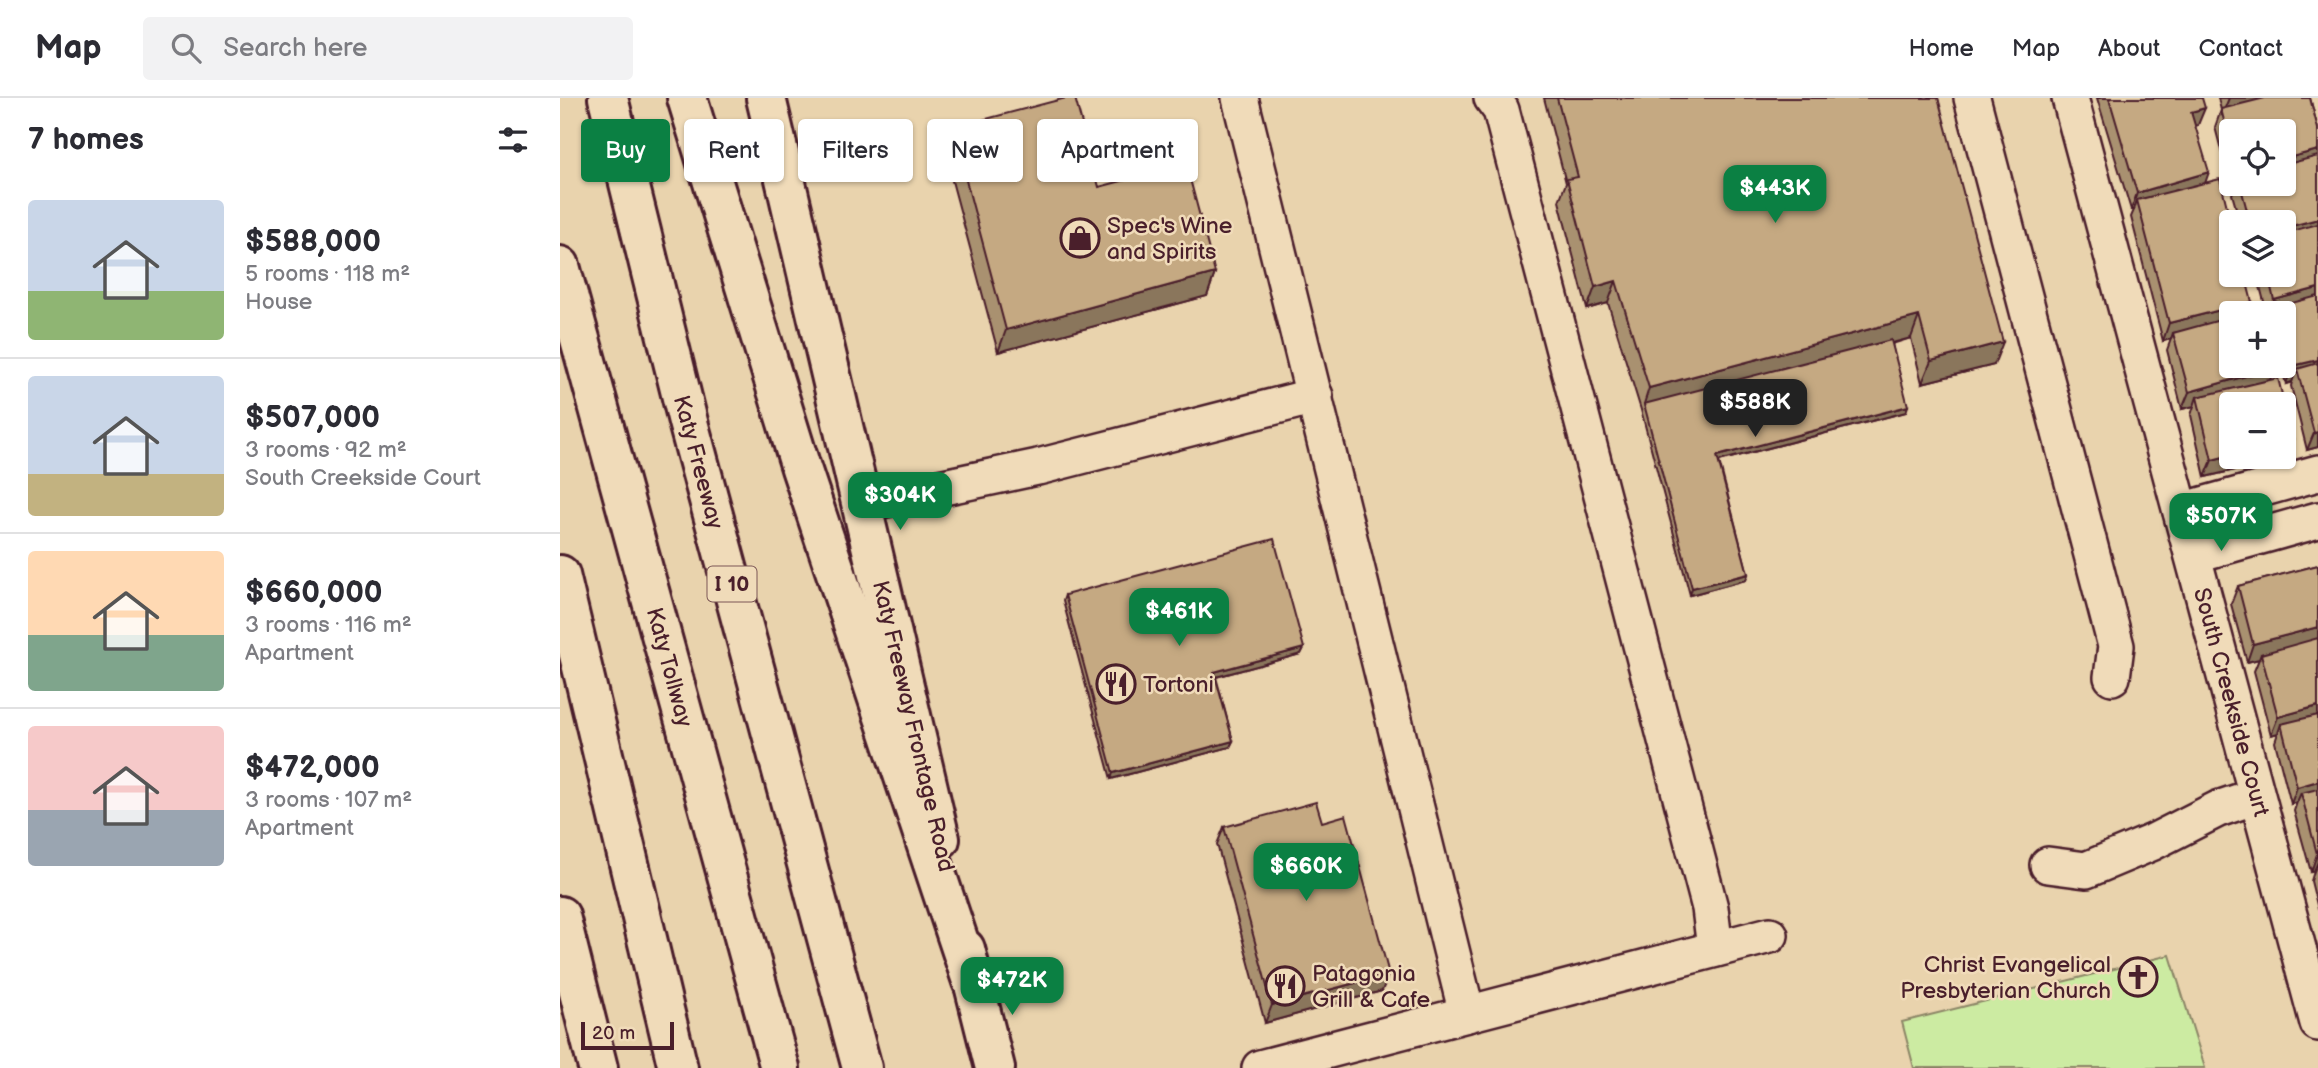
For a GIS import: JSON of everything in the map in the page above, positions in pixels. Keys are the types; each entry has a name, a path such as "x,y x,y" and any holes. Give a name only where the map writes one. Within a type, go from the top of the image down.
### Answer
{"main road":[{"name":"Katy Freeway","path":"607,98 688,422 862,1068"},
{"path":"687,98 801,468 972,981"},
{"name":"Katy Freeway Frontage Road","path":"766,98 863,504 972,981 995,1068"},
{"name":"Katy Tollway","path":"560,266 780,1068"},
{"path":"560,575 678,1068"},
{"path":"560,916 598,1068"}],"street":[{"path":"1240,98 1467,1014"},
{"path":"1492,98 1501,110 1707,896 1715,949"},
{"path":"1972,98 2116,646 2112,677"},
{"name":"South Creekside Court","path":"2070,98 2318,1023"},
{"path":"863,504 1038,467 1315,396"},
{"path":"2181,511 2318,473"},
{"path":"2193,555 2318,520"},
{"path":"2048,865 2086,870 2154,842 2218,809 2256,796"},
{"path":"1259,1068 1378,1053 1467,1014 1770,935"}],"green space":[{"path":"2170,955 2205,1068 1914,1068 1902,1022"}],"building":[{"name":"Spec's Wine and Spirits","path":"1075,98 1081,119 1037,119 1037,182 1098,182 1099,187 1118,182 1191,182 1215,273 1006,330 966,182 1023,182 1023,119 986,119"},
{"path":"1557,98 1938,98 2003,342 1931,361 1919,316 1649,388 1616,281 1595,287 1567,179 1578,177"},
{"path":"2109,98 2202,98 2205,108 2191,112 2209,172 2137,193"},
{"path":"2265,98 2310,98 2318,129 2318,150 2296,156 2296,119 2224,119 2221,109"},
{"path":"2318,156 2318,219 2296,225 2296,210 2247,210 2243,196 2296,196 2296,162"},
{"path":"2219,179 2219,196 2224,196 2228,210 2219,210 2219,287 2248,287 2252,301 2219,301 2219,310 2169,323 2137,200"},
{"path":"2318,224 2318,288 2274,300 2271,287 2296,287 2296,230"},
{"path":"2318,296 2318,360 2296,365 2296,302"},
{"path":"2219,320 2219,378 2239,378 2189,392 2173,333"},
{"path":"1891,340 1908,406 1717,456 1748,574 1692,588 1644,404"},
{"path":"2318,363 2318,432 2314,433 2297,369"},
{"path":"2278,378 2281,392 2219,392 2219,458 2212,460 2197,397"},
{"path":"1274,539 1304,648 1214,672 1233,741 1113,773 1065,595"},
{"path":"2318,565 2318,627 2253,644 2238,586"},
{"path":"2318,638 2318,706 2278,717 2261,654"},
{"path":"2318,715 2318,781 2297,787 2281,724"},
{"path":"2318,789 2318,854 2317,854 2301,793"},
{"path":"1316,802 1322,822 1346,815 1389,974 1272,1005 1224,827"}],"place":[{"name":"Spec's Wine and Spirits","path":"1080,238"},
{"name":"Tortoni","path":"1116,684"},
{"name":"Christ Evangelical Presbyterian Church","path":"2138,977"},
{"name":"Patagonia Grill & Cafe","path":"1285,986"}]}
